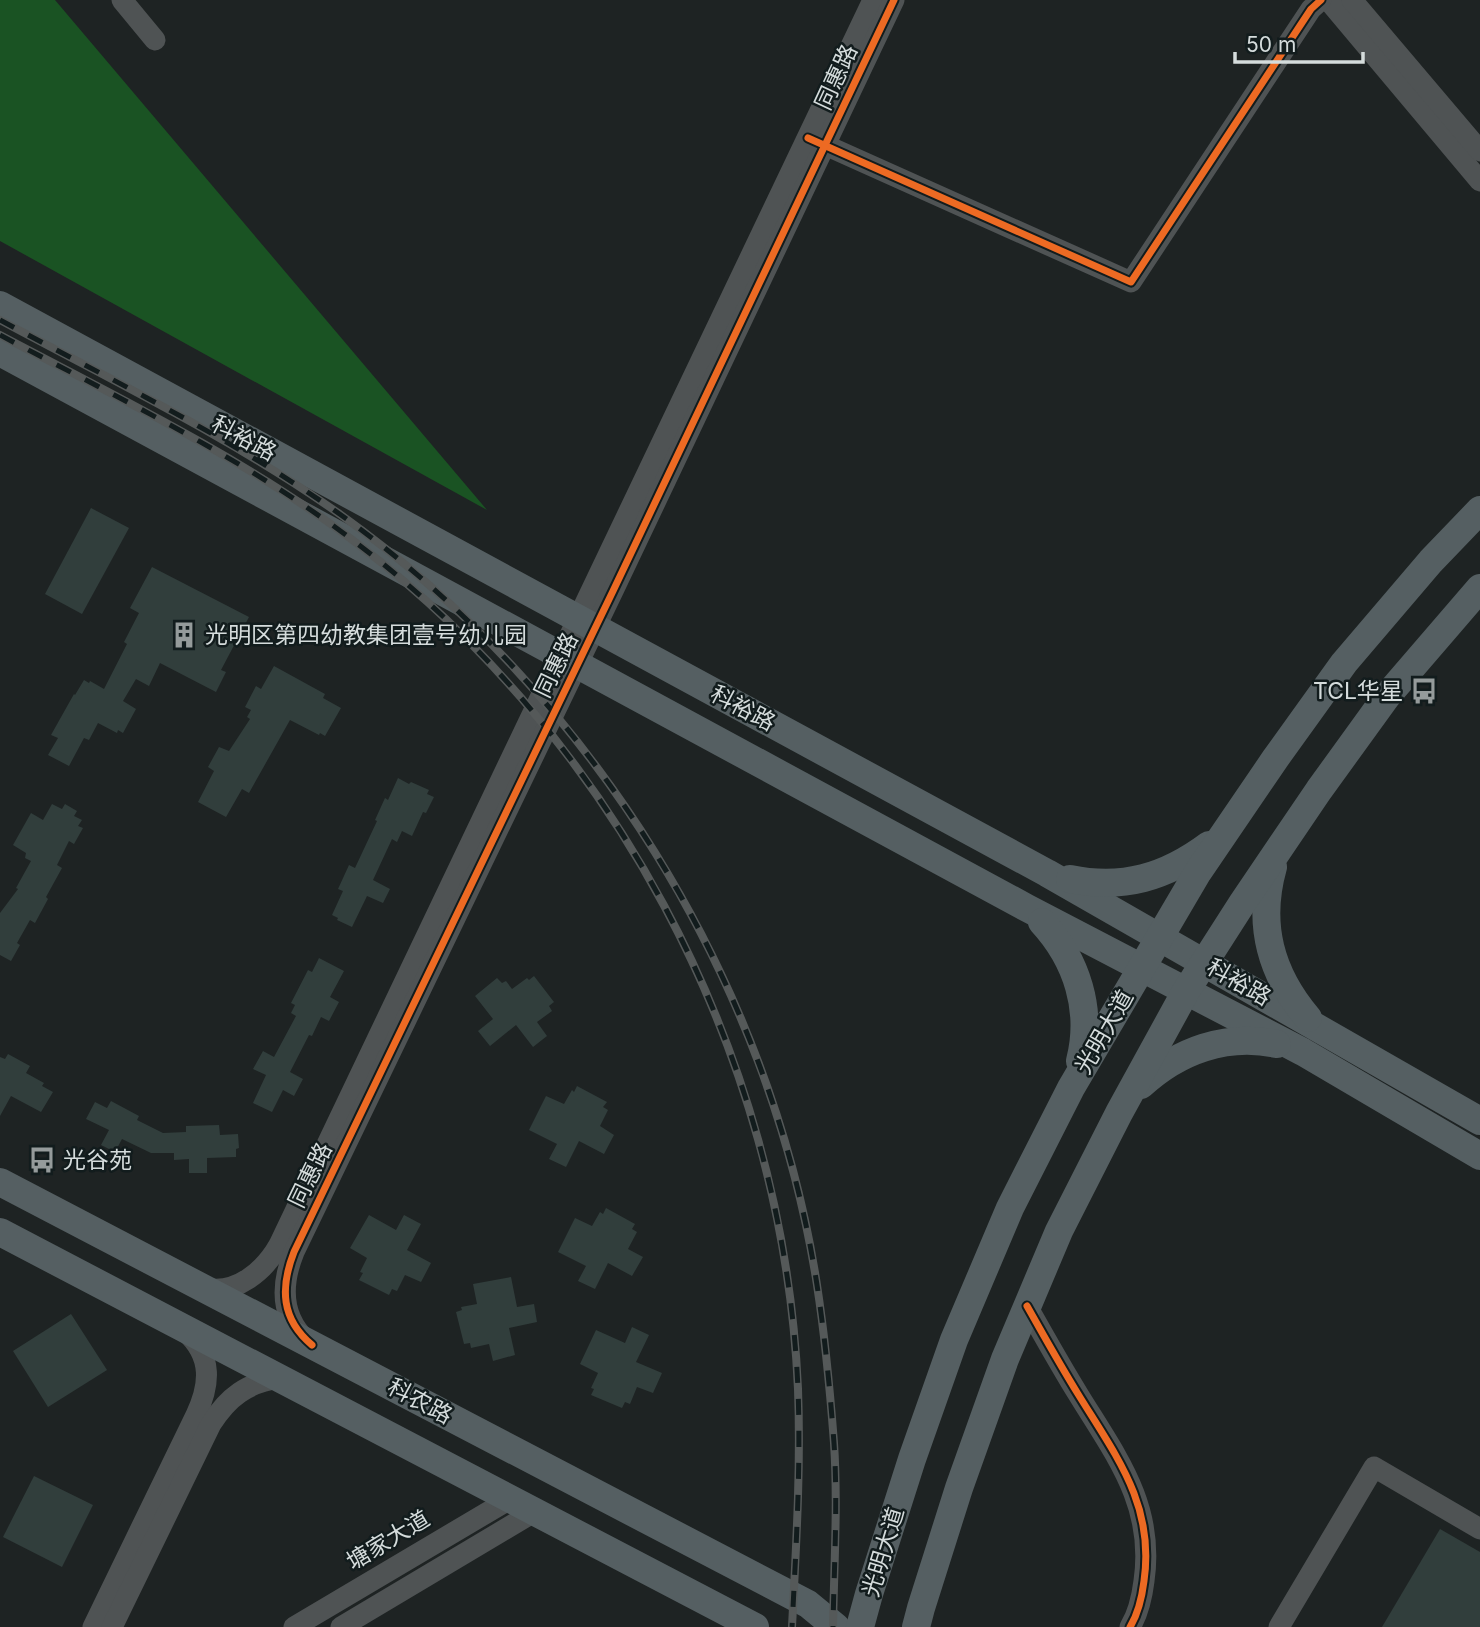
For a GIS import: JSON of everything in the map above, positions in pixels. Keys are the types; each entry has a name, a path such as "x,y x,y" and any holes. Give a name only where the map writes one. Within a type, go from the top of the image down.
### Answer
{"main road":[{"name":"科裕路","path":"0,305 1047,873 1480,1121"},
{"name":"科裕路","path":"0,352 1027,908 1303,1052 1480,1156"},
{"name":"光明大道","path":"860,1627 912,1459 954,1340 1010,1208 1071,1088 1198,872 1235,817 1344,663 1431,561 1480,510"},
{"path":"916,1627 959,1488 1005,1359 1059,1231 1119,1113 1186,991 1282,845 1387,696 1480,588"},
{"path":"1047,873 1103,884 1122,883 1160,874 1186,862 1209,845 1235,817"},
{"path":"1282,845 1269,881 1266,920 1268,939 1275,965 1287,989 1308,1018 1321,1030"},
{"path":"1027,908 1053,933 1079,981 1085,1035 1078,1071 1071,1088"},
{"path":"1119,1113 1140,1085 1154,1073 1176,1058 1201,1047 1252,1041 1287,1046 1303,1052"},
{"name":"科农路","path":"0,1182 808,1604 836,1627"},
{"name":"科农路","path":"0,1232 755,1627"}],"street":[{"path":"122,0 155,40"},
{"name":"同惠路","path":"817,141 873,0"},
{"name":"同惠路","path":"202,1288 219,1290 245,1280 268,1262 279,1245 569,660 817,141 894,0"},
{"path":"817,141 1131,282 1311,9 1321,0"},
{"path":"1328,0 1480,181"},
{"path":"1352,0 1480,151"},
{"name":"同惠路","path":"312,1345 298,1331 288,1310 284,1290 288,1267 569,660"},
{"path":"1027,1306 1123,1468 1138,1503 1147,1550 1146,1570 1143,1594 1130,1627"},
{"path":"93,1627 205,1392 204,1359 195,1341 179,1326"},
{"path":"112,1627 211,1424 221,1409 247,1388 279,1378"},
{"path":"1279,1627 1374,1467 1480,1529"},
{"name":"塘家大道","path":"295,1627 510,1499"},
{"path":"341,1627 534,1512"}],"green space":[{"path":"0,0 55,0 487,510 0,241"}],"building":[{"path":"91,508 129,528 82,614 45,594"},
{"name":"光明区第四幼教集团壹号幼儿园","path":"152,567 249,617 221,670 226,672 216,692 160,663 149,686 136,679 123,701 136,709 123,733 118,730 117,733 98,723 89,740 84,738 69,766 48,755 58,738 51,735 84,680 104,689 139,613 130,608"},
{"path":"274,666 325,694 323,698 341,708 325,736 290,720 249,793 242,789 226,817 198,802 214,771 208,767 219,747 229,751 250,719 247,717 251,710 245,707 256,686 261,689"},
{"path":"398,778 429,790 427,794 434,797 426,813 423,812 412,836 402,831 397,842 392,839 373,880 390,889 383,903 367,896 352,927 332,915 343,891 338,889 349,865 355,868 385,798 388,800"},
{"path":"52,804 62,809 65,804 77,811 74,816 82,820 78,826 83,828 74,844 69,841 57,865 62,868 46,897 48,899 35,923 30,920 17,943 20,945 11,961 0,955 0,913 18,889 16,888 31,861 25,858 26,853 13,845 31,813 43,820"},
{"path":"319,958 344,971 330,997 339,1002 329,1021 321,1017 290,1072 303,1079 294,1096 283,1090 272,1112 253,1103 266,1075 253,1069 263,1051 274,1057 296,1016 291,1013 295,1005 291,1003 308,970 312,972"},
{"path":"534,976 554,1002 549,1006 552,1011 537,1022 547,1036 533,1047 516,1025 490,1046 478,1031 493,1019 475,996 497,978 502,983 506,981 512,989"},
{"path":"8,1054 30,1066 26,1073 44,1083 42,1086 53,1092 41,1112 11,1096 0,1116 0,1057 5,1059"},
{"path":"577,1086 607,1102 603,1107 608,1110 600,1126 614,1135 604,1154 579,1141 566,1167 549,1159 557,1144 529,1130 546,1096 564,1104"},
{"path":"111,1101 139,1116 137,1120 163,1133 186,1132 186,1126 219,1125 220,1135 238,1134 239,1148 236,1149 236,1157 207,1158 207,1173 189,1173 189,1159 174,1160 174,1153 151,1153 122,1139 115,1152 101,1145 109,1130 86,1119 95,1102 107,1108"},
{"path":"606,1208 635,1224 632,1229 637,1232 628,1249 643,1257 632,1276 608,1263 595,1289 578,1281 586,1266 558,1252 575,1218 592,1226 600,1212 603,1214"},
{"path":"369,1215 396,1230 404,1215 421,1224 407,1250 431,1263 421,1282 405,1275 397,1291 392,1289 389,1295 359,1280 367,1258 350,1248"},
{"path":"511,1277 517,1307 534,1304 537,1322 509,1328 515,1355 493,1361 489,1344 471,1348 470,1343 464,1344 456,1312 462,1310 461,1307 477,1304 473,1284"},
{"path":"71,1314 107,1370 48,1407 13,1351"},
{"path":"632,1327 649,1335 636,1362 662,1373 653,1393 637,1387 630,1404 625,1402 622,1408 591,1395 594,1389 591,1388 598,1373 580,1364 596,1330 625,1343"},
{"path":"34,1476 93,1505 62,1567 3,1537"},
{"path":"1440,1529 1480,1552 1480,1627 1382,1627"}],"railway":[{"path":"0,320 174,412 259,461 341,515 431,587 514,668 589,757 655,853 712,955 758,1061 793,1172 817,1285 831,1403 836,1489 833,1627"},
{"path":"0,335 128,402 255,474 335,527 433,607 521,698 598,798 664,905 717,1020 758,1139 785,1263 799,1419 792,1627"}],"cycle path":[{"path":"312,1345 294,1325 286,1302 285,1290 294,1252 894,0"},
{"path":"808,138 1131,282 1311,9 1321,0"},
{"path":"1027,1306 1118,1460 1138,1505 1144,1528 1146,1554 1141,1599 1130,1627"}],"place":[{"name":"光明区第四幼教集团壹号幼儿园","path":"184,635"},
{"name":"TCL华星","path":"1424,691"},
{"name":"光谷苑","path":"42,1160"}]}
